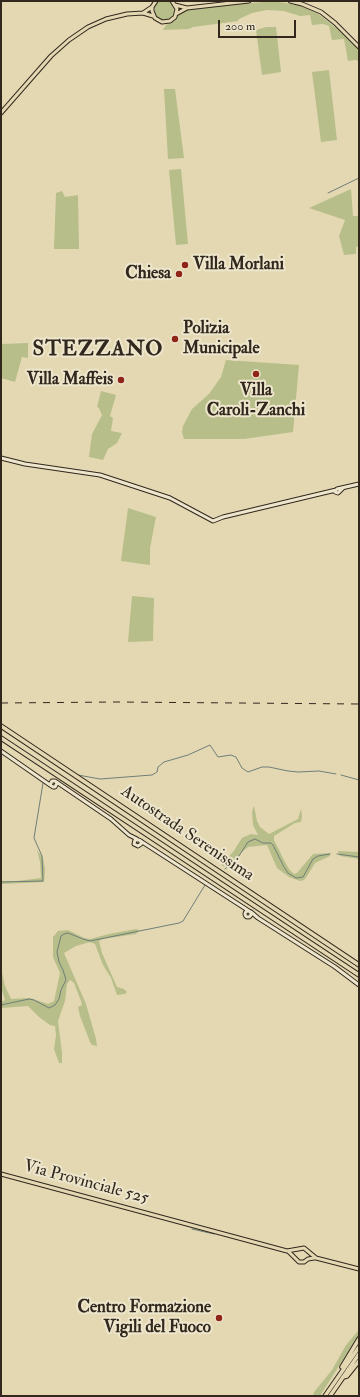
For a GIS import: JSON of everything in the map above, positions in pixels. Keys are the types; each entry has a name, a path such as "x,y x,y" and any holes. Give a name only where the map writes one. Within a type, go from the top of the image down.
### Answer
{"highway":[{"name":"Autostrada Serenissima","path":"1,726 359,965"},
{"name":"Autostrada Serenissima","path":"1,738 359,975"},
{"path":"341,1375 344,1363 359,1339"},
{"path":"330,1396 341,1375 359,1347"},
{"path":"325,1396 359,1354"},
{"path":"341,1375 347,1376 359,1361"}],"main road":[{"path":"143,13 152,7 156,1"},
{"path":"172,1 175,4 187,8"},
{"path":"1,113 51,56 68,40 88,27 106,19 127,14 143,13 153,16 158,21 167,22 173,19 176,14 187,8 249,1"},
{"path":"290,1 321,12 335,23 359,47"},
{"path":"175,4 176,14"},
{"path":"152,7 153,16"},
{"name":"Via Provinciale 525","path":"1,1174 165,1217 286,1251"},
{"path":"286,1251 304,1248 316,1258 359,1269"},
{"path":"294,1258 296,1249"},
{"path":"286,1251 296,1260 301,1262 316,1258"},
{"path":"308,1259 309,1253"}],"street":[{"path":"1,458 25,464 100,475 170,498 213,521 330,491 337,491 359,484"},
{"path":"1,751 37,776 51,783 53,787 56,785"},
{"path":"51,783 55,781 56,785 70,792 111,819 135,840 135,845 150,848 162,853 248,912 335,967 359,984"},
{"path":"135,840 141,841 150,848"},
{"path":"139,845 141,841"},
{"path":"248,912 246,916 258,918"}],"green space":[{"path":"164,0 171,3 174,10 171,17 164,20 157,17 154,10 157,3"},
{"path":"263,2 280,2 301,6 317,13 345,35 359,49 359,61 348,61 344,39 332,40 329,26 323,24 312,25 310,15 300,16 284,11 267,10 252,13 239,19 238,21 193,27 189,29 163,30 166,25 174,21 178,15 187,9"},
{"path":"266,27 276,27 281,72 262,75 256,30"},
{"path":"329,70 337,140 321,142 312,72"},
{"path":"164,89 175,89 184,158 168,159"},
{"path":"181,169 188,244 176,245 169,170"},
{"path":"351,189 353,216 359,216 359,246 356,247 356,254 344,255 339,236 345,220 309,208"},
{"path":"62,191 65,197 78,195 79,249 54,249 56,193"},
{"path":"28,343 28,358 22,357 15,382 1,378 1,344"},
{"path":"226,360 299,365 293,432 244,439 184,439 182,432 183,426 192,409 209,394 221,377"},
{"path":"101,391 116,395 110,416 113,418 111,431 122,433 117,443 108,449 103,460 89,457 92,434 102,415 97,407"},
{"path":"128,508 156,517 150,548 150,565 121,561"},
{"path":"132,596 154,598 153,641 128,642"},
{"path":"254,806 257,821 260,827 269,834 298,819 301,809 301,822 295,823 274,836 274,840 284,860 294,874 297,873 313,854 330,853 330,856 315,863 304,880 300,881 289,877 277,868 267,845 248,847 241,853 234,865 229,869 221,865 233,852 242,838 251,834 258,835 253,825 252,813"},
{"path":"37,850 43,858 45,869 44,882 1,884 1,881 41,878 40,862"},
{"path":"338,851 359,852 359,859 340,856"},
{"path":"136,929 139,930 136,934 103,939 99,941 102,953 117,987 124,989 127,992 125,994 117,995 111,978 103,965 95,944 90,942 76,946 64,953 86,1004 97,1046 92,1045 90,1042 78,1007 82,1005 81,1001 74,983 70,980 67,984 65,1001 58,1021 62,1063 59,1063 54,1049 56,1035 55,1026 50,1025 39,1017 28,1006 1,1008 1,1002 5,1000 1,987 1,969 5,986 11,999 30,998 48,1004 54,1001 60,973 53,957 53,937 58,931 68,930 84,938 90,939"},
{"path":"359,1330 359,1336 320,1396 313,1396 314,1392 332,1370 346,1345"}],"waterway":[{"path":"328,193 359,178"},
{"path":"78,775 100,779 152,775 157,772 158,767 164,762 188,755 210,745 218,757 231,755 236,757 242,768 248,772 262,767 269,767 288,771 319,771 336,774"},
{"path":"341,775 359,780"},
{"path":"1,882 43,881 42,856 34,838 43,783"},
{"path":"225,869 237,859 248,842 255,839 263,843 271,843 288,873 296,878 303,877 313,859 318,856 330,854"},
{"path":"337,854 359,857"},
{"path":"1,1005 29,999 49,1008 55,1005 59,999 61,990 66,980 57,952 61,936 64,934 68,933 90,941 179,923 183,921 205,885"},
{"path":"192,1229 214,1234"}],"railway":[{"path":"1,703 117,702 359,704"}],"place":[{"name":"Villa Morlani","path":"185,265"},
{"name":"Chiesa","path":"179,274"},
{"name":"Polizia Municipale","path":"175,339"},
{"name":"Villa Caroli-Zanchi","path":"256,374"},
{"name":"Villa Maffeis","path":"121,380"},
{"name":"Centro Formazione Vigili del Fuoco","path":"219,1318"}],"district":[{"name":"STEZZANO","path":"98,350"}]}
